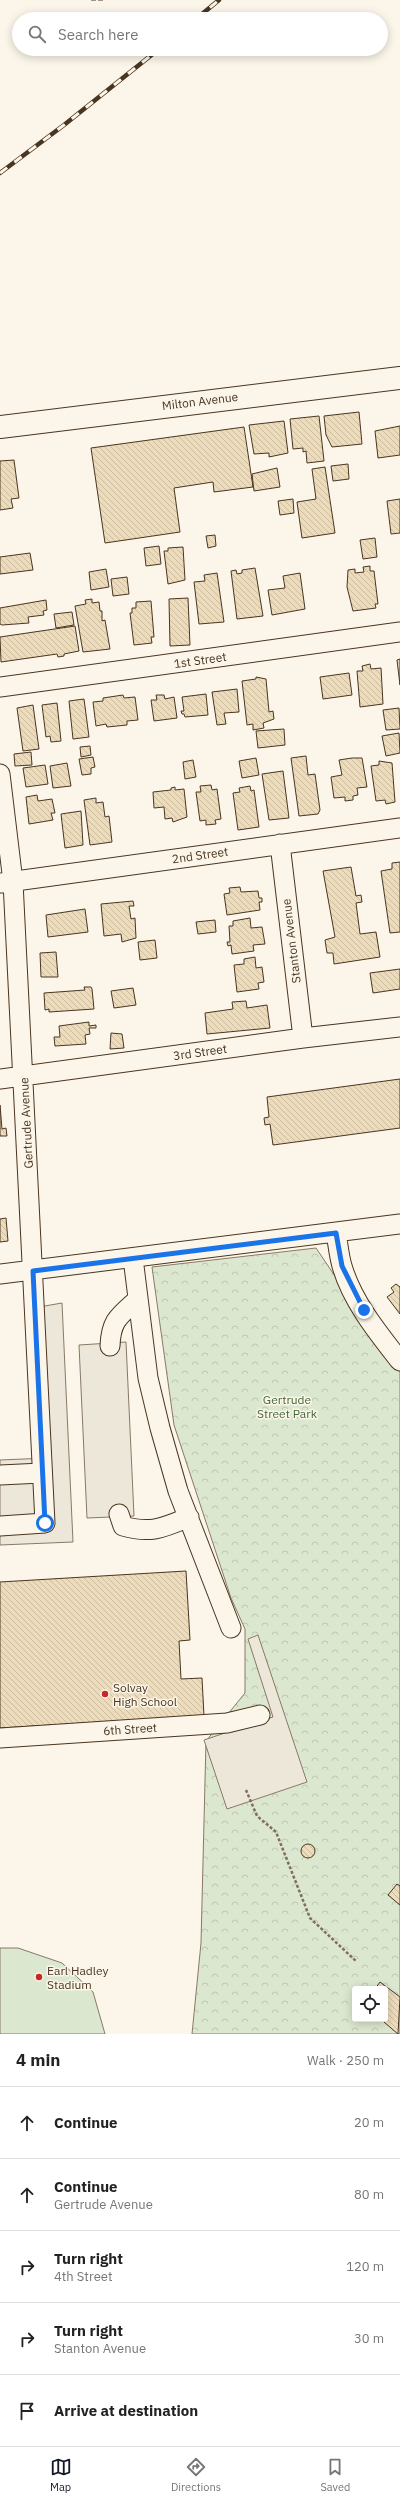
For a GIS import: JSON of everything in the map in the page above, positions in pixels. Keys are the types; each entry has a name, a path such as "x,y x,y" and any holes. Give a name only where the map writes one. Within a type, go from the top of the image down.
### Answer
{"main road":[{"name":"Milton Avenue","path":"0,427 363,380 400,378"}],"street":[{"name":"1st Street","path":"0,687 400,632"},
{"name":"Gertrude Avenue","path":"0,774 6,882 24,1076 45,1523 0,1526"},
{"name":"2nd Street","path":"6,882 400,828"},
{"name":"Stanton Avenue","path":"280,844 303,1038"},
{"name":"3rd Street","path":"0,1079 303,1038 400,1027"},
{"path":"0,1274 400,1224"},
{"path":"336,1233 342,1266 349,1283 364,1310 400,1361"},
{"path":"133,1258 148,1378 178,1491 231,1628"},
{"path":"110,1346 111,1328 120,1316 138,1299"},
{"path":"0,1475 42,1473"},
{"path":"119,1514 123,1526 138,1530 157,1530 188,1517"},
{"name":"6th Street","path":"0,1738 227,1723 260,1715"}],"path":[{"path":"246,1790 257,1816 276,1832 310,1918 357,1962"}],"green space":[{"name":"Gertrude Street Park","path":"316,1248 400,1372 400,2034 192,2034 201,1943 206,1741 245,1693 245,1629 231,1598 174,1425 152,1267"},
{"name":"Earl Hadley Stadium","path":"0,1948 18,1948 62,1963 93,1992 105,2034 0,2034"}],"shaded area":[{"path":"62,1303 73,1542 0,1545 0,1460 48,1458 39,1307"},
{"path":"126,1342 134,1516 87,1518 79,1345"},
{"path":"258,1635 307,1782 227,1809 204,1740 273,1717 248,1639"}],"building":[{"path":"359,412 362,444 332,447 326,435 324,416"},
{"path":"319,416 324,461 307,463 306,451 303,452 303,448 293,449 290,419"},
{"path":"284,421 288,453 269,457 269,453 254,454 249,425"},
{"path":"400,426 400,455 378,458 375,431"},
{"path":"244,427 253,487 214,492 213,482 174,488 180,532 105,543 91,448"},
{"path":"14,460 19,498 11,499 13,508 0,510 0,461"},
{"path":"348,464 349,479 333,481 331,466"},
{"path":"325,467 335,533 302,538 297,502 316,499 312,469"},
{"path":"277,468 280,487 254,491 252,474"},
{"path":"293,499 294,513 280,515 278,501"},
{"path":"400,499 400,533 391,534 387,501"},
{"path":"215,535 216,546 208,548 206,536"},
{"path":"375,538 377,557 363,559 360,540"},
{"path":"159,546 161,564 146,566 144,548"},
{"path":"183,547 185,580 168,584 164,551 168,551 168,548"},
{"path":"30,553 33,570 0,574 0,557"},
{"path":"370,566 370,571 374,571 378,604 375,604 376,608 353,611 347,587 348,570 355,569 355,573 364,572 363,567"},
{"path":"255,568 263,616 237,619 231,571 236,570 237,574 242,573 242,570"},
{"path":"106,569 109,587 91,590 89,572"},
{"path":"217,573 224,622 199,624 194,582 205,581 204,575"},
{"path":"300,573 305,609 272,615 268,590 285,588 283,576"},
{"path":"127,577 129,594 113,596 111,579"},
{"path":"188,598 190,645 170,646 169,599"},
{"path":"92,599 92,603 99,602 100,611 102,611 102,621 105,620 110,649 83,652 75,606 86,604 85,600"},
{"path":"46,600 47,610 43,611 44,615 28,617 29,623 0,624 0,608"},
{"path":"151,601 154,637 151,637 152,643 134,645 130,613 132,613 132,608 136,608 136,602"},
{"path":"72,612 74,625 56,628 54,614"},
{"path":"75,626 79,651 64,654 64,656 58,657 57,654 1,662 0,637"},
{"path":"400,659 400,685 397,660"},
{"path":"370,664 371,669 381,668 383,704 360,707 357,671 363,671 362,666"},
{"path":"349,673 352,695 323,699 320,677"},
{"path":"256,677 266,679 269,712 273,711 274,719 263,723 264,728 253,730 253,724 247,725 242,681 256,679"},
{"path":"237,689 239,712 224,713 226,724 217,725 212,692"},
{"path":"206,694 208,715 185,717 184,714 182,714 181,711 184,711 182,697"},
{"path":"123,695 124,698 135,697 138,720 127,721 127,725 107,727 106,724 96,726 93,702 103,701 103,698"},
{"path":"156,695 164,695 165,699 174,697 177,718 154,721 151,700 157,700"},
{"path":"84,699 89,737 73,739 69,701"},
{"path":"57,703 61,741 51,742 50,736 46,737 42,705"},
{"path":"33,705 39,749 23,751 17,708"},
{"path":"399,708 400,729 386,730 383,710"},
{"path":"284,729 285,745 258,748 256,731"},
{"path":"399,733 400,753 386,756 382,736"},
{"path":"90,746 91,755 81,757 80,747"},
{"path":"31,752 32,765 15,766 14,754"},
{"path":"306,756 308,775 315,774 320,810 318,814 299,816 291,758"},
{"path":"93,757 95,767 91,768 91,774 82,775 79,759"},
{"path":"256,758 259,775 242,778 239,761"},
{"path":"362,758 367,787 357,788 358,795 353,796 353,800 345,801 345,797 334,798 331,777 342,775 339,760"},
{"path":"193,760 196,777 185,779 183,762"},
{"path":"379,761 392,763 395,802 386,804 385,800 376,801 371,766 379,765"},
{"path":"67,763 71,786 53,788 50,766"},
{"path":"45,765 48,784 26,787 23,768"},
{"path":"283,771 289,818 269,820 262,774"},
{"path":"211,785 212,790 217,789 221,819 215,820 216,824 206,825 206,820 200,821 196,792 201,792 200,786"},
{"path":"250,786 251,791 254,790 259,827 238,830 233,793 240,792 239,788"},
{"path":"175,787 175,790 184,789 187,817 173,822 172,818 165,819 164,807 154,808 153,792 171,790 171,788"},
{"path":"37,795 38,801 52,799 55,813 51,813 53,820 29,824 26,797"},
{"path":"96,798 96,803 103,802 105,817 109,816 112,842 90,845 84,800"},
{"path":"81,811 83,845 65,848 61,814"},
{"path":"400,862 400,932 390,933 381,871 392,869 392,863"},
{"path":"351,867 356,896 361,895 362,902 356,903 360,934 376,932 380,957 334,964 333,953 327,953 325,940 335,937 323,871"},
{"path":"240,887 241,892 258,891 259,898 262,898 262,902 259,902 260,910 227,915 224,894 230,893 229,888"},
{"path":"133,901 134,906 129,906 131,919 135,918 136,938 122,942 121,934 104,936 101,904"},
{"path":"85,909 88,932 48,937 46,915"},
{"path":"250,918 251,928 262,927 265,944 253,945 254,951 232,954 231,945 228,946 227,942 230,942 229,926 233,926 233,921"},
{"path":"215,920 216,932 198,934 196,922"},
{"path":"155,940 157,958 140,960 138,942"},
{"path":"56,952 58,977 41,977 40,953"},
{"path":"255,957 256,968 262,967 264,982 258,983 259,989 237,992 234,965 244,964 244,959"},
{"path":"400,969 400,989 373,993 370,973"},
{"path":"84,987 91,987 92,989 94,1009 49,1012 49,1009 45,1010 44,993 85,990"},
{"path":"133,988 136,1005 114,1008 111,991"},
{"path":"246,1001 247,1008 267,1005 270,1028 207,1034 205,1013 233,1009 232,1002"},
{"path":"89,1022 89,1026 96,1025 96,1028 89,1028 90,1034 85,1035 86,1044 55,1046 54,1037 60,1037 59,1026"},
{"path":"111,1033 122,1034 124,1048 110,1049"},
{"path":"400,1079 400,1128 273,1145 270,1124 265,1125 264,1118 269,1117 267,1097"},
{"path":"0,1105 2,1129 6,1128 7,1136 0,1136"},
{"path":"6,1218 8,1241 0,1242 0,1219"},
{"path":"396,1284 400,1287 400,1314 387,1297 394,1292 391,1288"},
{"path":"186,1571 190,1640 179,1641 181,1679 202,1678 204,1716 0,1728 0,1582"},
{"path":"308,1844 313,1846 315,1851 313,1856 308,1858 303,1856 301,1851 303,1846"},
{"path":"397,1884 400,1886 400,1905 388,1895"},
{"path":"380,1982 385,1986 377,1986"},
{"path":"388,1988 400,1997 398,2034 384,2022 388,2022"}],"railway":[{"path":"204,12 219,0"},
{"path":"0,173 64,125 150,56"}],"fence":[{"path":"91,0 105,0"}],"place":[{"name":"Solvay High School","path":"105,1694"},
{"name":"Earl Hadley Stadium","path":"39,1977"}],"route":[{"path":"45,1523 33,1271 336,1233 342,1266 349,1283 364,1310"}]}
